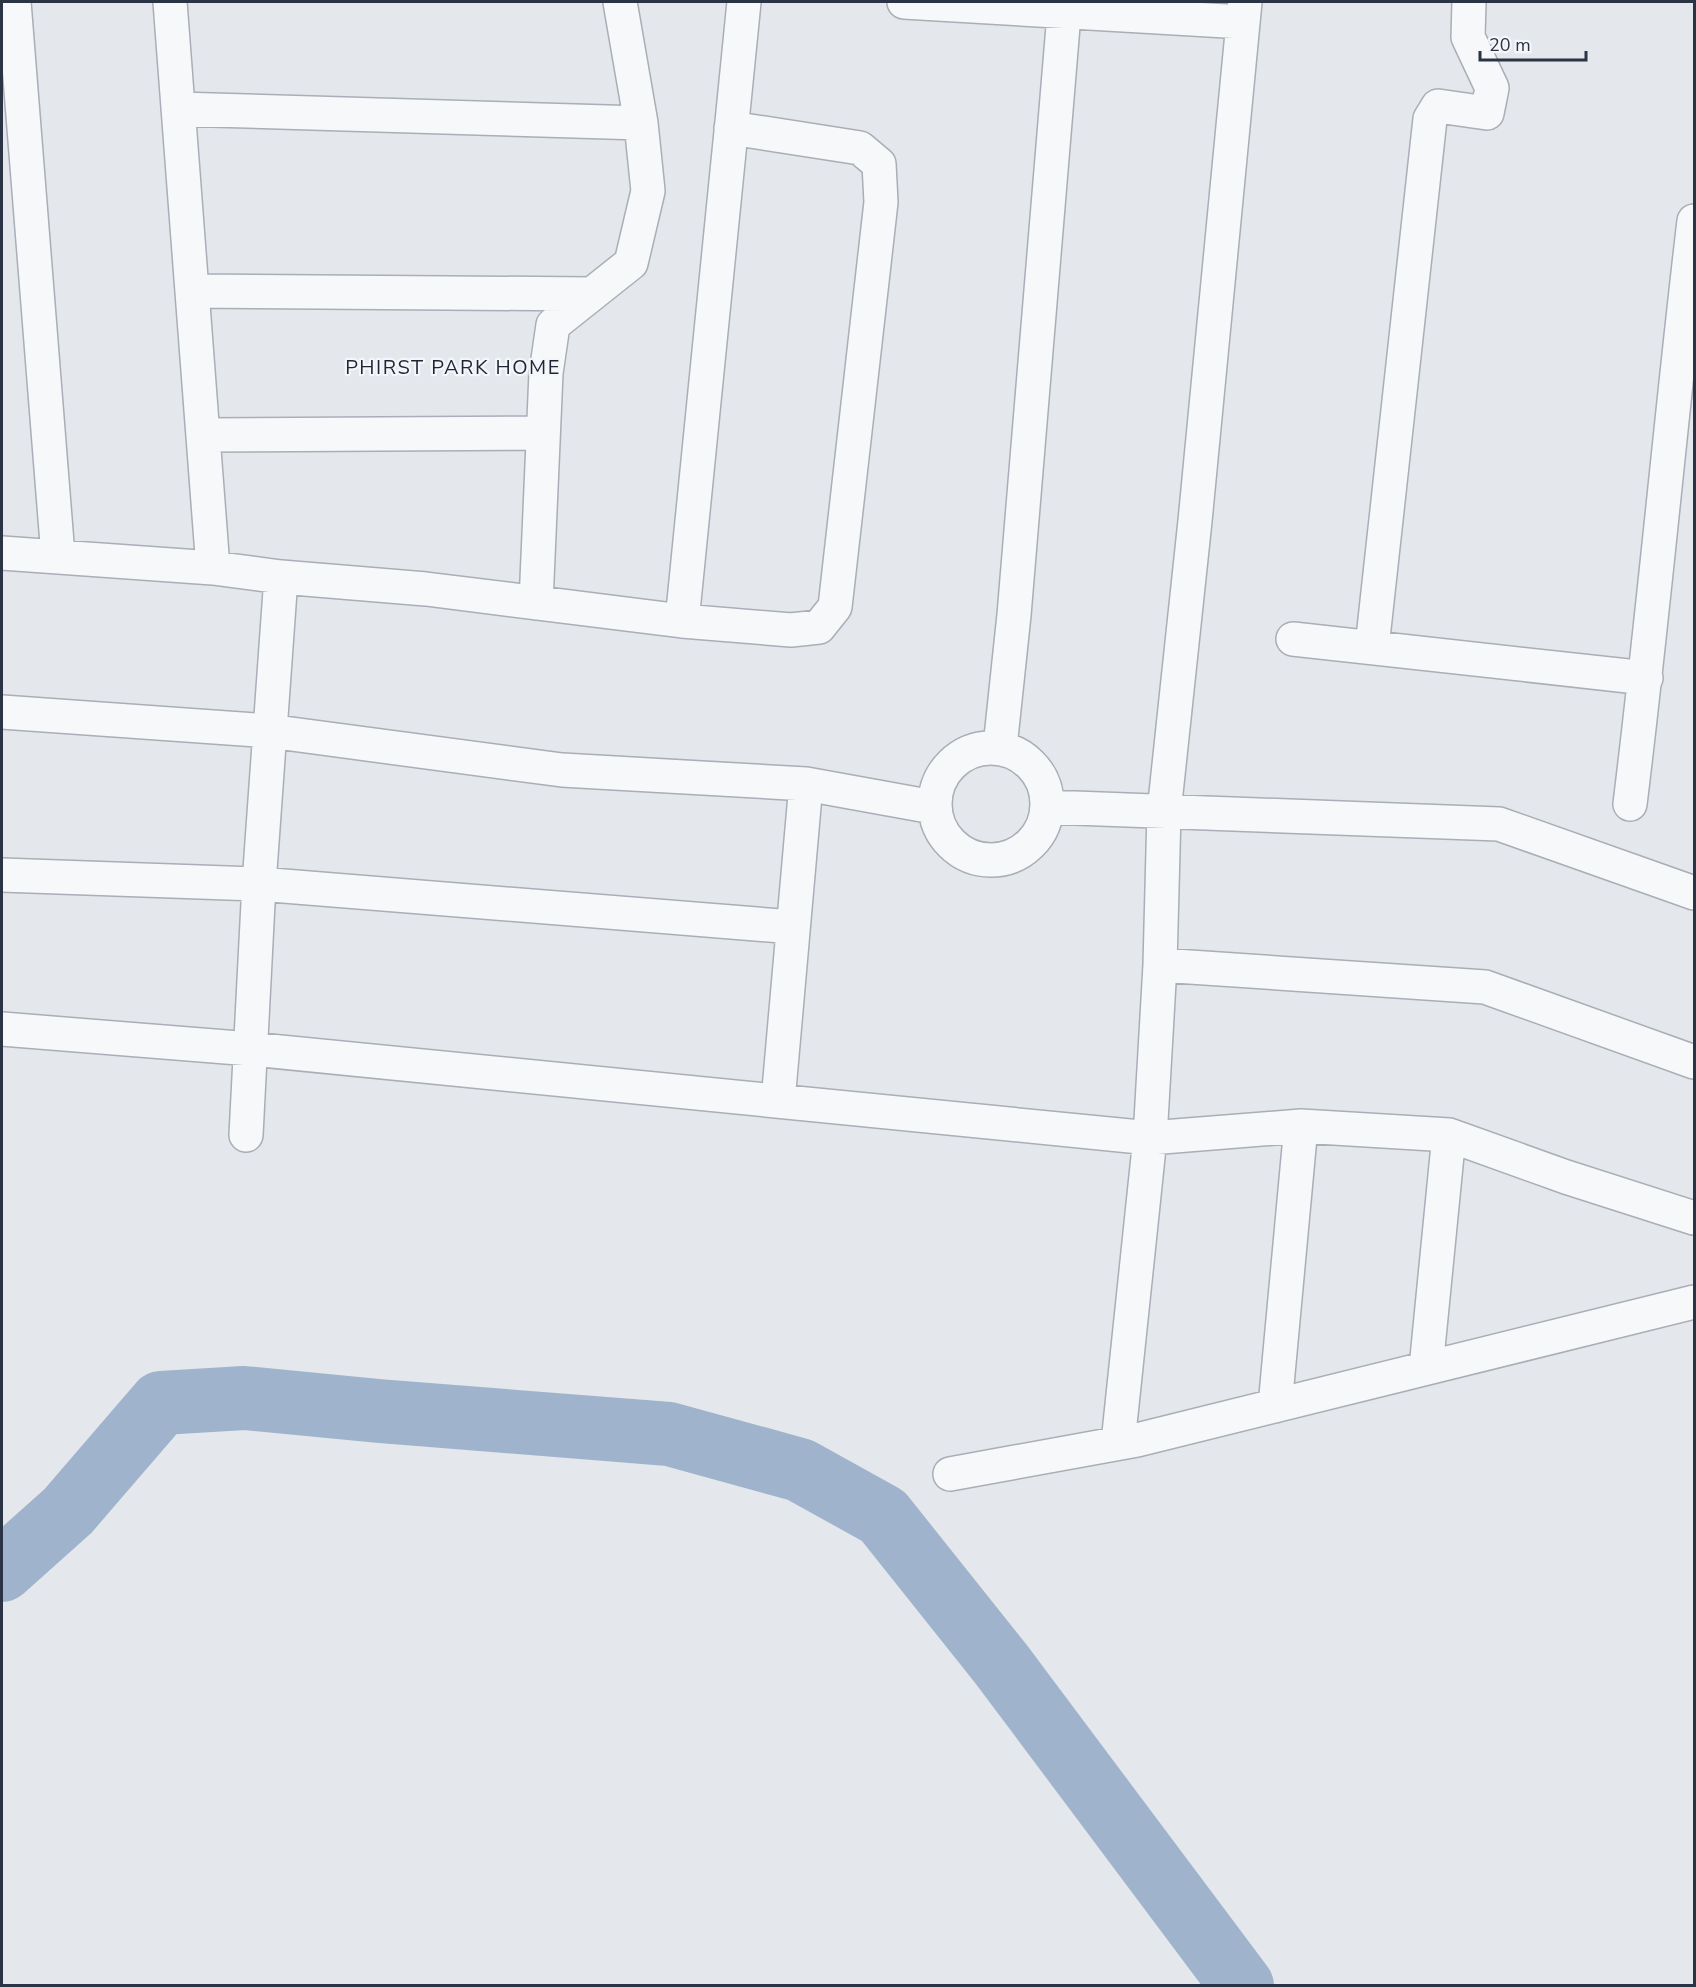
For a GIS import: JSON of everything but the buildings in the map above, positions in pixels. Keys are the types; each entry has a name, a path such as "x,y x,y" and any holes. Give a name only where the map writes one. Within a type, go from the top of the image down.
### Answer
{"street":[{"path":"14,2 58,556"},
{"path":"170,2 213,568"},
{"path":"536,603 546,373 553,325 631,262 648,191 641,123 620,2"},
{"path":"682,621 744,2"},
{"path":"904,2 1244,12 1195,521 1164,812 1160,965 1150,1138 1118,1443"},
{"path":"1372,647 1430,119 1438,106 1487,113 1492,88 1468,37 1469,2"},
{"path":"1000,747 1015,603 1065,7"},
{"path":"178,109 641,123"},
{"path":"2,553 213,568 281,577 426,589 682,621 791,630 819,627 835,607 881,202 879,164 860,148 731,128"},
{"path":"1630,804 1646,678 1668,452 1685,389 1695,221"},
{"path":"192,291 592,294"},
{"path":"1668,452 1695,427"},
{"path":"203,435 543,433"},
{"path":"246,1135 269,731 281,577"},
{"path":"1293,639 1646,678"},
{"path":"2,712 269,731 562,770 806,784 933,807"},
{"path":"1000,747 1025,758 1037,772 1043,780 1048,807 1036,839 1008,859 973,859 945,839 933,807 942,774 967,752 1000,747"},
{"path":"778,1101 806,784"},
{"path":"1048,807 1499,824 1695,893"},
{"path":"2,875 260,884 793,927"},
{"path":"1160,965 1485,987 1695,1062"},
{"path":"2,1029 251,1049 1150,1138 1301,1126 1449,1135 1566,1177 1695,1218"},
{"path":"1275,1406 1301,1126"},
{"path":"1426,1368 1449,1135"},
{"path":"950,1474 1137,1440 1695,1302"}],"waterway":[{"path":"2,1570 68,1511 161,1403 244,1398 669,1434 800,1470 883,1516 1001,1664 1242,1986"}],"district":[{"name":"PHIRST PARK HOME","path":"453,367"}]}
